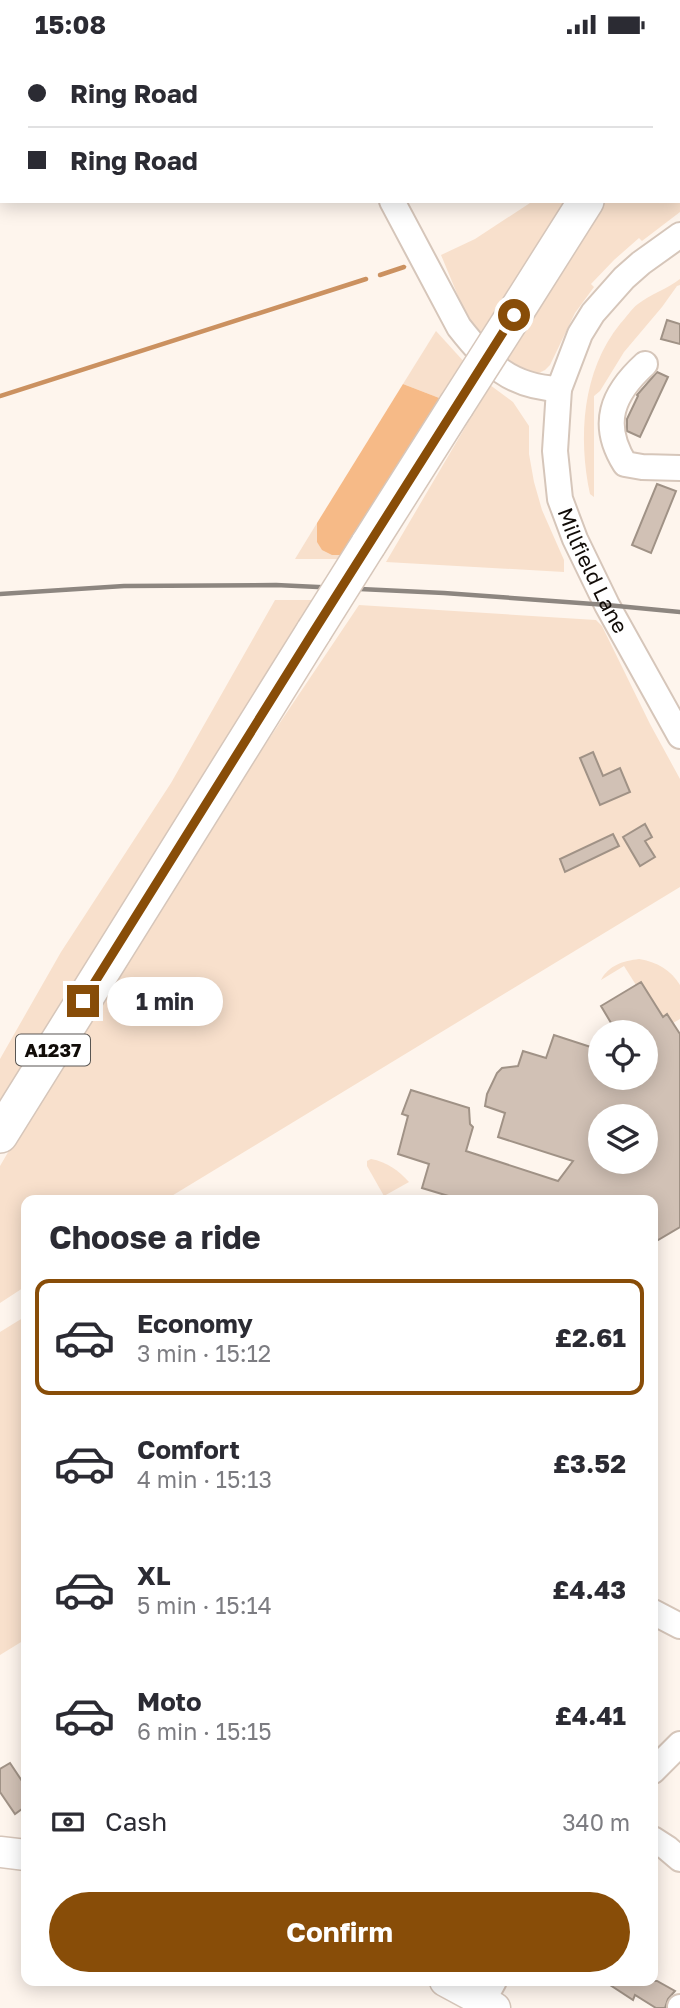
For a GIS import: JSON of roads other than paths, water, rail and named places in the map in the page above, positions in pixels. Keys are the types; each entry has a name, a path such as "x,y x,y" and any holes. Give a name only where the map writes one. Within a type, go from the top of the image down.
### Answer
{"highway":[{"name":"A1237","path":"0,1135 585,203"}],"main road":[{"path":"0,1852 21,1854"},
{"path":"461,1986 486,1994"}],"street":[{"path":"393,203 459,327 473,345 495,366 518,382 559,389"},
{"name":"Millfield Lane","path":"680,236 624,278 593,313 580,334 559,389 555,451 560,499 575,539 680,736"},
{"path":"645,364 630,377 616,401 610,429 615,448 625,464 680,468"},
{"path":"658,1615 680,1626"},
{"path":"658,1766 680,1744"},
{"path":"658,1842 680,1859"}],"waterway":[{"path":"380,275 404,267"},
{"path":"0,396 366,279"}],"railway":[{"path":"0,594 124,586 276,585 444,593 680,612"}]}
